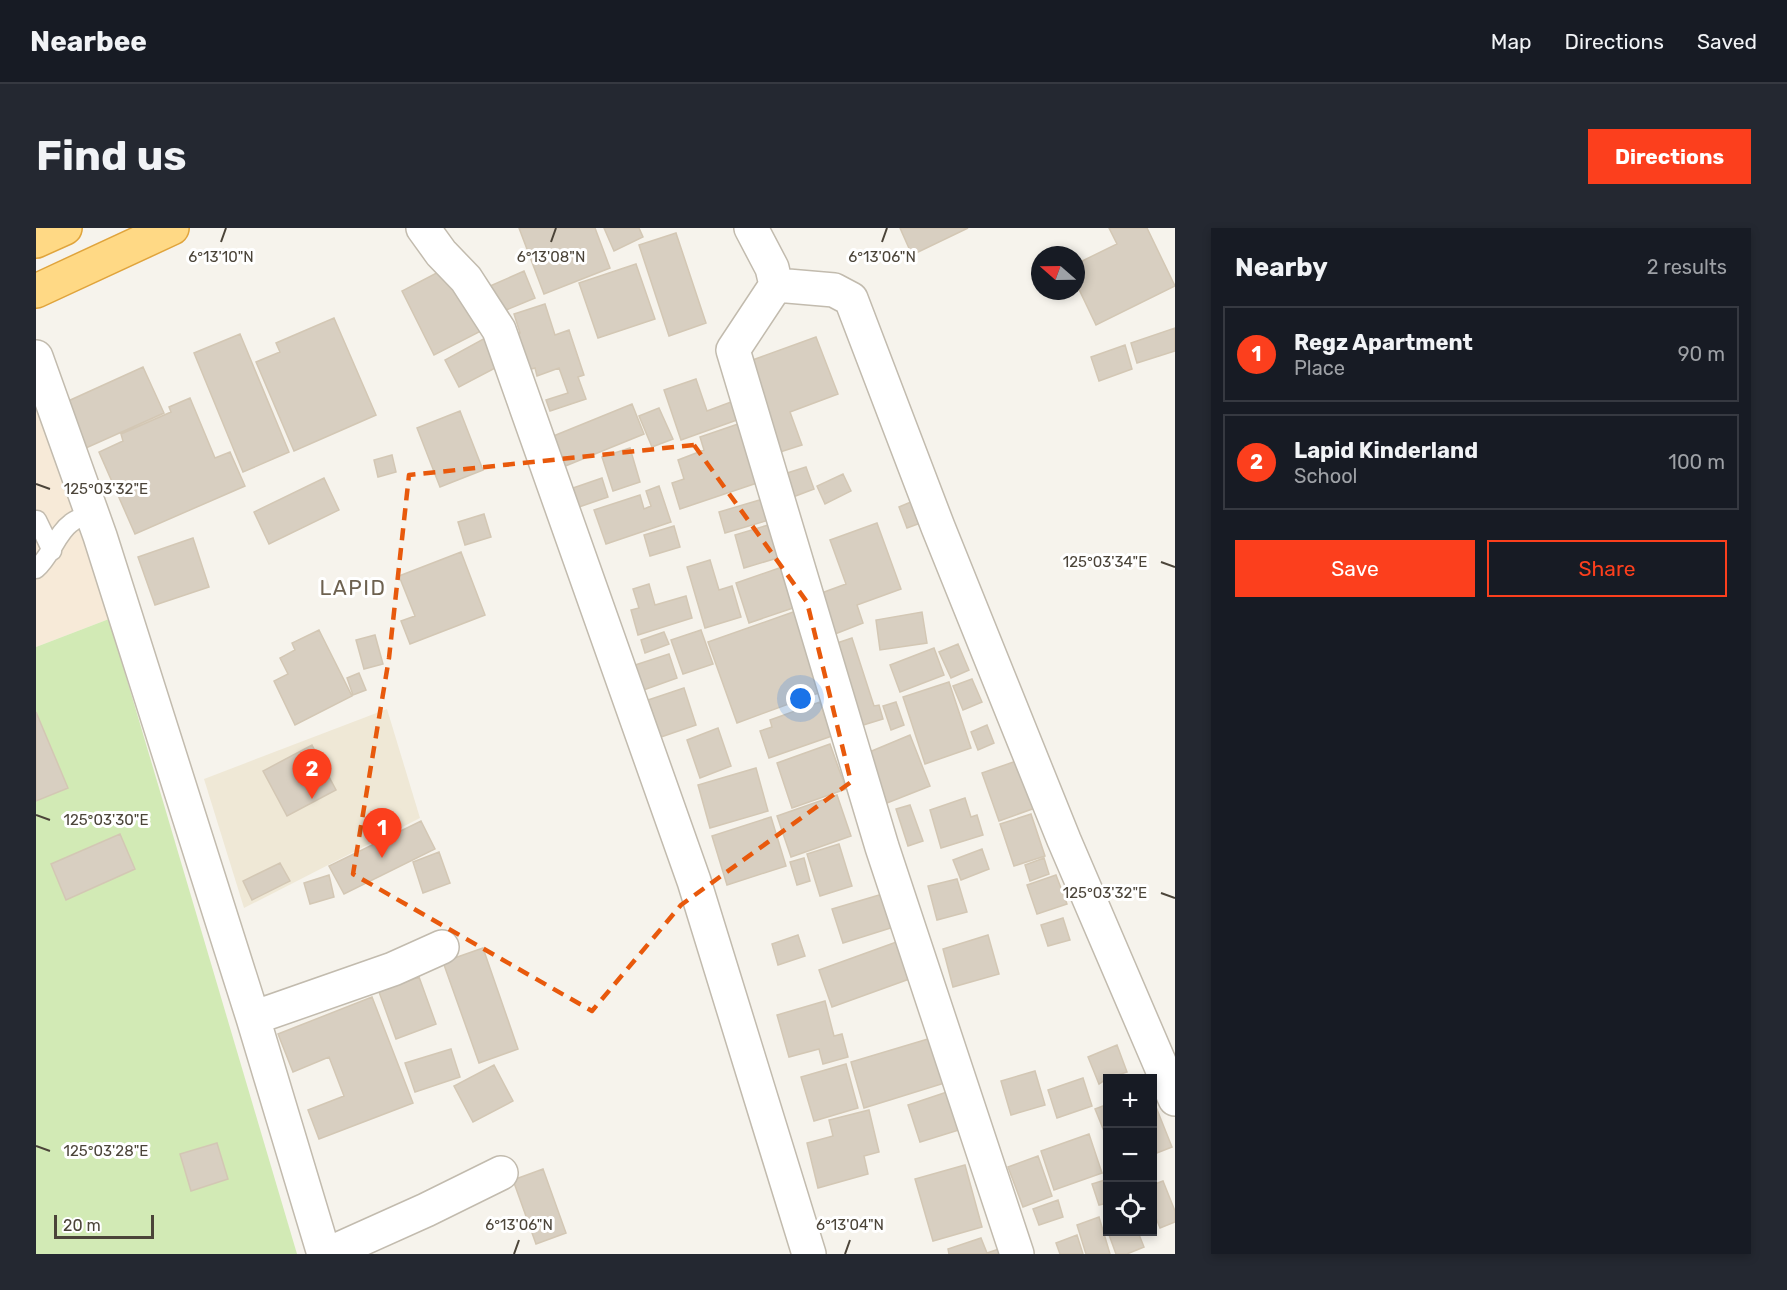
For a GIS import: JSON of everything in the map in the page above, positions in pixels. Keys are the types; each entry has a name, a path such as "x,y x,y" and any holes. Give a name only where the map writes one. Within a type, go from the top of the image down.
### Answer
{"highway":[{"path":"36,241 65,228"},
{"path":"36,291 172,228"}],"street":[{"path":"423,228 441,253 466,279 499,330 694,881 809,1254"},
{"path":"751,228 772,268 776,285 733,350 882,847 1017,1254"},
{"path":"776,285 834,290 851,299 938,527 1064,840 1175,1099"},
{"path":"36,357 93,513 326,1254 426,1210 501,1173"},
{"path":"253,1018 393,969 442,947"}],"lane":[{"path":"36,569 52,551 63,530 71,522 93,513"},
{"path":"36,520 52,551"}],"highlighted area":[{"path":"694,445 807,602 851,782 681,905 592,1011 353,874 389,658 409,475"}],"shaded area":[{"path":"36,396 109,619 36,647"},
{"path":"387,709 420,818 244,908 204,779"}],"green space":[{"path":"109,619 297,1254 36,1254 36,647"}],"building":[{"path":"519,228 595,228 610,268 544,294"},
{"path":"604,228 639,228 643,237 614,251"},
{"path":"900,228 968,228 912,255"},
{"path":"1109,228 1147,228 1175,286 1096,325 1084,300 1085,260 1117,244"},
{"path":"676,233 706,323 669,336 639,245"},
{"path":"636,264 655,319 598,338 579,283"},
{"path":"448,267 481,331 434,355 402,291"},
{"path":"524,271 535,298 499,313 488,287"},
{"path":"545,304 555,335 569,330 584,375 578,377 586,399 550,411 546,400 568,393 559,368 537,376 535,368 521,372 509,336 520,333 514,314"},
{"path":"334,318 376,415 294,451 256,362 280,352 276,343"},
{"path":"1175,328 1175,351 1137,363 1131,343"},
{"path":"240,334 289,452 243,472 194,353"},
{"path":"487,337 501,365 459,387 445,360"},
{"path":"816,337 838,394 790,412 802,445 780,452 747,362"},
{"path":"1125,345 1132,369 1099,381 1091,357"},
{"path":"143,367 164,413 86,448 66,402"},
{"path":"696,379 707,411 731,402 737,420 681,440 664,390"},
{"path":"190,398 215,458 230,452 245,486 135,534 99,452 123,441 121,434 171,412 169,407"},
{"path":"632,404 644,434 563,467 551,437"},
{"path":"659,408 673,439 652,447 639,416"},
{"path":"460,411 483,470 440,487 417,428"},
{"path":"741,423 760,482 680,509 672,483 684,479 678,460 704,450 700,437"},
{"path":"630,448 640,482 613,491 602,457"},
{"path":"392,455 396,472 378,477 374,460"},
{"path":"806,467 814,489 793,497 784,474"},
{"path":"843,474 851,491 825,504 817,486"},
{"path":"324,478 339,510 269,544 254,512"},
{"path":"602,478 608,497 579,507 573,488"},
{"path":"659,486 671,522 606,544 594,510 640,495 644,509 651,506 646,491"},
{"path":"763,499 769,520 725,533 719,512"},
{"path":"918,499 926,521 907,528 899,507"},
{"path":"484,514 491,537 465,545 458,522"},
{"path":"775,523 784,556 744,568 735,535"},
{"path":"877,523 901,589 857,605 863,623 830,636 816,595 846,584 830,540"},
{"path":"674,526 680,547 650,556 644,535"},
{"path":"193,538 209,587 155,605 138,557"},
{"path":"461,552 485,615 410,644 401,621 415,616 399,576"},
{"path":"710,560 719,590 732,586 741,617 705,628 687,567"},
{"path":"785,566 799,606 749,623 736,583"},
{"path":"649,584 655,605 686,596 692,618 638,635 631,610 639,608 633,589"},
{"path":"796,611 824,691 737,723 708,642"},
{"path":"922,612 927,643 880,650 876,620"},
{"path":"319,630 352,696 295,725 274,681 288,674 280,658 295,650 292,643"},
{"path":"701,630 713,664 683,674 671,640"},
{"path":"664,632 669,644 645,653 641,640"},
{"path":"375,635 383,664 364,669 356,640"},
{"path":"852,638 874,706 879,705 883,719 860,726 834,644"},
{"path":"958,644 969,670 951,678 939,652"},
{"path":"934,648 944,675 900,692 890,665"},
{"path":"669,654 677,678 638,692 629,667"},
{"path":"359,673 366,690 353,695 347,678"},
{"path":"972,679 982,702 963,710 953,686"},
{"path":"949,682 971,748 925,764 903,697"},
{"path":"684,688 696,725 661,737 648,700"},
{"path":"820,702 832,736 769,758 760,731 772,727 770,720"},
{"path":"896,702 904,725 891,730 883,706"},
{"path":"36,712 68,788 36,801"},
{"path":"987,725 994,743 978,750 971,732"},
{"path":"718,728 731,766 700,778 687,740"},
{"path":"910,735 930,786 887,803 867,753"},
{"path":"830,744 846,789 792,808 777,763"},
{"path":"312,745 336,790 287,816 263,771"},
{"path":"1022,759 1038,807 999,821 982,773"},
{"path":"756,768 768,811 710,828 698,785"},
{"path":"837,795 851,836 791,857 777,816"},
{"path":"965,798 971,817 977,815 983,835 941,848 930,810"},
{"path":"910,805 923,841 908,846 896,809"},
{"path":"1031,814 1045,856 1014,866 1000,824"},
{"path":"771,817 786,866 727,885 712,836"},
{"path":"421,821 435,849 344,894 329,866"},
{"path":"120,834 135,869 66,900 51,864"},
{"path":"839,844 852,886 820,896 807,854"},
{"path":"982,849 989,869 961,880 953,860"},
{"path":"439,852 450,883 423,893 413,862"},
{"path":"804,858 810,881 797,885 790,862"},
{"path":"1044,858 1049,874 1030,881 1025,865"},
{"path":"280,863 290,881 252,900 243,881"},
{"path":"329,875 334,897 310,904 304,883"},
{"path":"1056,875 1067,904 1037,914 1027,885"},
{"path":"957,879 967,912 937,920 928,886"},
{"path":"886,893 897,926 843,943 832,909"},
{"path":"1063,918 1070,940 1048,946 1041,925"},
{"path":"798,935 805,956 778,965 772,944"},
{"path":"988,935 999,974 953,987 943,949"},
{"path":"902,940 915,977 832,1007 819,970"},
{"path":"483,948 518,1049 479,1063 443,962"},
{"path":"419,977 436,1024 396,1039 379,992"},
{"path":"372,997 413,1103 319,1139 308,1110 344,1096 329,1057 293,1072 278,1034"},
{"path":"825,1001 834,1036 842,1034 848,1057 823,1064 819,1049 789,1057 777,1015"},
{"path":"938,1036 951,1081 864,1108 851,1062"},
{"path":"1117,1045 1127,1072 1103,1074 1103,1081 1099,1084 1088,1057"},
{"path":"451,1049 460,1077 415,1092 405,1063"},
{"path":"846,1064 858,1108 814,1121 801,1077"},
{"path":"494,1065 513,1101 473,1122 454,1086"},
{"path":"1035,1071 1045,1105 1011,1115 1001,1081"},
{"path":"1083,1078 1092,1106 1057,1118 1048,1090"},
{"path":"950,1091 962,1129 920,1142 908,1105"},
{"path":"1103,1106 1103,1129 1095,1109"},
{"path":"869,1110 879,1152 864,1156 868,1174 818,1188 807,1143 833,1136 829,1120"},
{"path":"1157,1110 1172,1147 1157,1153"},
{"path":"1089,1134 1102,1173 1054,1190 1041,1151"},
{"path":"217,1143 228,1179 191,1191 180,1154"},
{"path":"1038,1156 1052,1196 1023,1207 1008,1167"},
{"path":"965,1165 982,1227 933,1241 915,1179"},
{"path":"543,1169 566,1233 536,1244 513,1180"},
{"path":"1103,1181 1103,1204 1099,1205 1092,1184"},
{"path":"1163,1181 1175,1211 1175,1222 1160,1228 1157,1220 1157,1183"},
{"path":"1058,1200 1063,1217 1039,1225 1033,1209"},
{"path":"1099,1217 1110,1254 1086,1254 1077,1225"},
{"path":"1077,1235 1083,1254 1060,1254 1056,1243"},
{"path":"1109,1236 1140,1236 1144,1247 1127,1254 1116,1254"},
{"path":"981,1238 987,1253 1002,1248 1004,1254 949,1254 948,1249"}],"place":[{"name":"Lapid Kinderland","path":"312,799"},
{"name":"Regz Apartment","path":"382,858"}],"district":[{"name":"LAPID","path":"353,587"}]}
